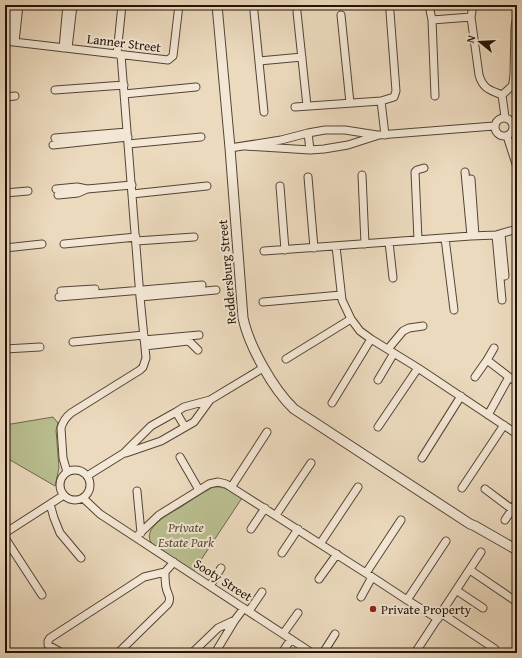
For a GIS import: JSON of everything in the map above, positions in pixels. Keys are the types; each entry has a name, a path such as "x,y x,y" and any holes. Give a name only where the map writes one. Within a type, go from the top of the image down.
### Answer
{"street":[{"path":"9,41 13,5"},
{"path":"9,41 19,5"},
{"path":"66,48 67,5"},
{"name":"Lanner Street","path":"66,48 73,5"},
{"path":"67,472 63,458 61,433 64,420 71,413 140,370 146,360 124,85 119,54 122,5"},
{"name":"Lanner Street","path":"9,41 168,60 173,56 179,5"},
{"name":"Reddersburg Street","path":"217,5 243,318 248,335 263,368 282,396 294,409 470,524 517,550"},
{"path":"429,5 432,20 435,96"},
{"path":"474,5 472,17 480,81 486,89 502,95 511,119 513,126 513,129 507,136 501,136 495,131 494,126 499,118 511,119"},
{"path":"254,12 264,112"},
{"path":"297,12 307,106"},
{"path":"295,107 381,101 393,97 396,93 390,12"},
{"path":"341,14 350,103"},
{"path":"502,95 512,86 513,83 515,27 517,16"},
{"path":"432,20 472,17"},
{"path":"259,61 302,57"},
{"path":"55,90 124,85"},
{"path":"124,94 196,87"},
{"path":"5,97 15,96"},
{"path":"381,101 382,135"},
{"path":"245,146 310,150 324,149 348,145 382,135 494,126"},
{"path":"230,148 281,140 325,130 345,130 382,135"},
{"path":"308,133 310,150"},
{"path":"507,136 517,167"},
{"path":"54,141 128,137 201,137"},
{"path":"418,240 415,172 416,170 424,168"},
{"path":"465,172 473,236"},
{"path":"362,175 365,244"},
{"path":"308,177 314,248"},
{"path":"471,179 473,236"},
{"path":"57,192 80,192 87,189 132,185"},
{"path":"132,194 207,186"},
{"path":"280,186 284,250"},
{"path":"5,193 28,194 5,198"},
{"path":"264,251 499,235 517,229"},
{"path":"499,235 506,293"},
{"path":"499,235 502,300"},
{"path":"64,244 194,237"},
{"path":"445,238 454,310"},
{"path":"389,242 393,278"},
{"path":"5,248 42,244"},
{"path":"336,246 343,304 360,331 517,434"},
{"path":"140,291 202,285"},
{"path":"60,294 216,290"},
{"path":"262,302 341,295"},
{"path":"286,359 352,319"},
{"path":"378,380 391,351 403,331 405,329 423,326"},
{"path":"145,340 200,335"},
{"path":"332,403 371,339"},
{"path":"73,342 145,340 188,341 198,350"},
{"path":"5,349 40,347"},
{"path":"475,377 494,348"},
{"path":"487,360 517,382"},
{"path":"87,476 124,453 149,428 184,407 210,400 263,368"},
{"path":"378,427 418,368"},
{"path":"488,415 509,377"},
{"path":"422,458 461,396"},
{"path":"124,453 161,441 194,422 210,400"},
{"path":"176,412 185,427"},
{"path":"462,488 504,425"},
{"path":"232,486 267,432"},
{"path":"180,457 199,490"},
{"path":"276,515 311,462"},
{"path":"77,470 87,476 90,489 83,498 73,500 68,498 61,491 61,480 63,475 67,472 77,470"},
{"path":"138,535 159,515 209,484 218,482 226,484 232,486 408,600 496,649"},
{"path":"320,544 358,487"},
{"path":"485,489 515,507 504,520"},
{"path":"137,491 138,535"},
{"path":"5,533 64,495"},
{"name":"Sooty Street","path":"83,498 97,512 138,535 174,562 312,653"},
{"path":"50,504 60,533 81,558"},
{"path":"251,529 265,508"},
{"path":"361,597 369,575 401,520"},
{"name":"Reddersburg Street","path":"470,524 477,531 517,557"},
{"path":"282,553 298,529"},
{"path":"5,538 42,595"},
{"path":"408,600 446,541"},
{"path":"5,547 26,580"},
{"path":"415,653 481,552"},
{"path":"319,579 337,554"},
{"path":"62,653 48,645 50,638 144,577 165,572 174,562"},
{"path":"210,586 221,568"},
{"path":"470,570 517,602"},
{"path":"118,653 170,601 166,586 165,572"},
{"path":"456,590 483,608"},
{"path":"215,653 235,620 262,592"},
{"path":"283,634 298,612"},
{"path":"192,653 218,628 235,620"},
{"path":"323,653 335,634"},
{"path":"282,653 291,639"}],"green space":[{"path":"53,417 58,423 56,430 59,468 55,486 5,457 5,425"},
{"name":"Private Estate Park","path":"213,487 225,488 242,498 193,572 152,544 149,538 150,532 153,527 164,517"}],"place":[{"name":"Private Property","path":"373,609"}]}
